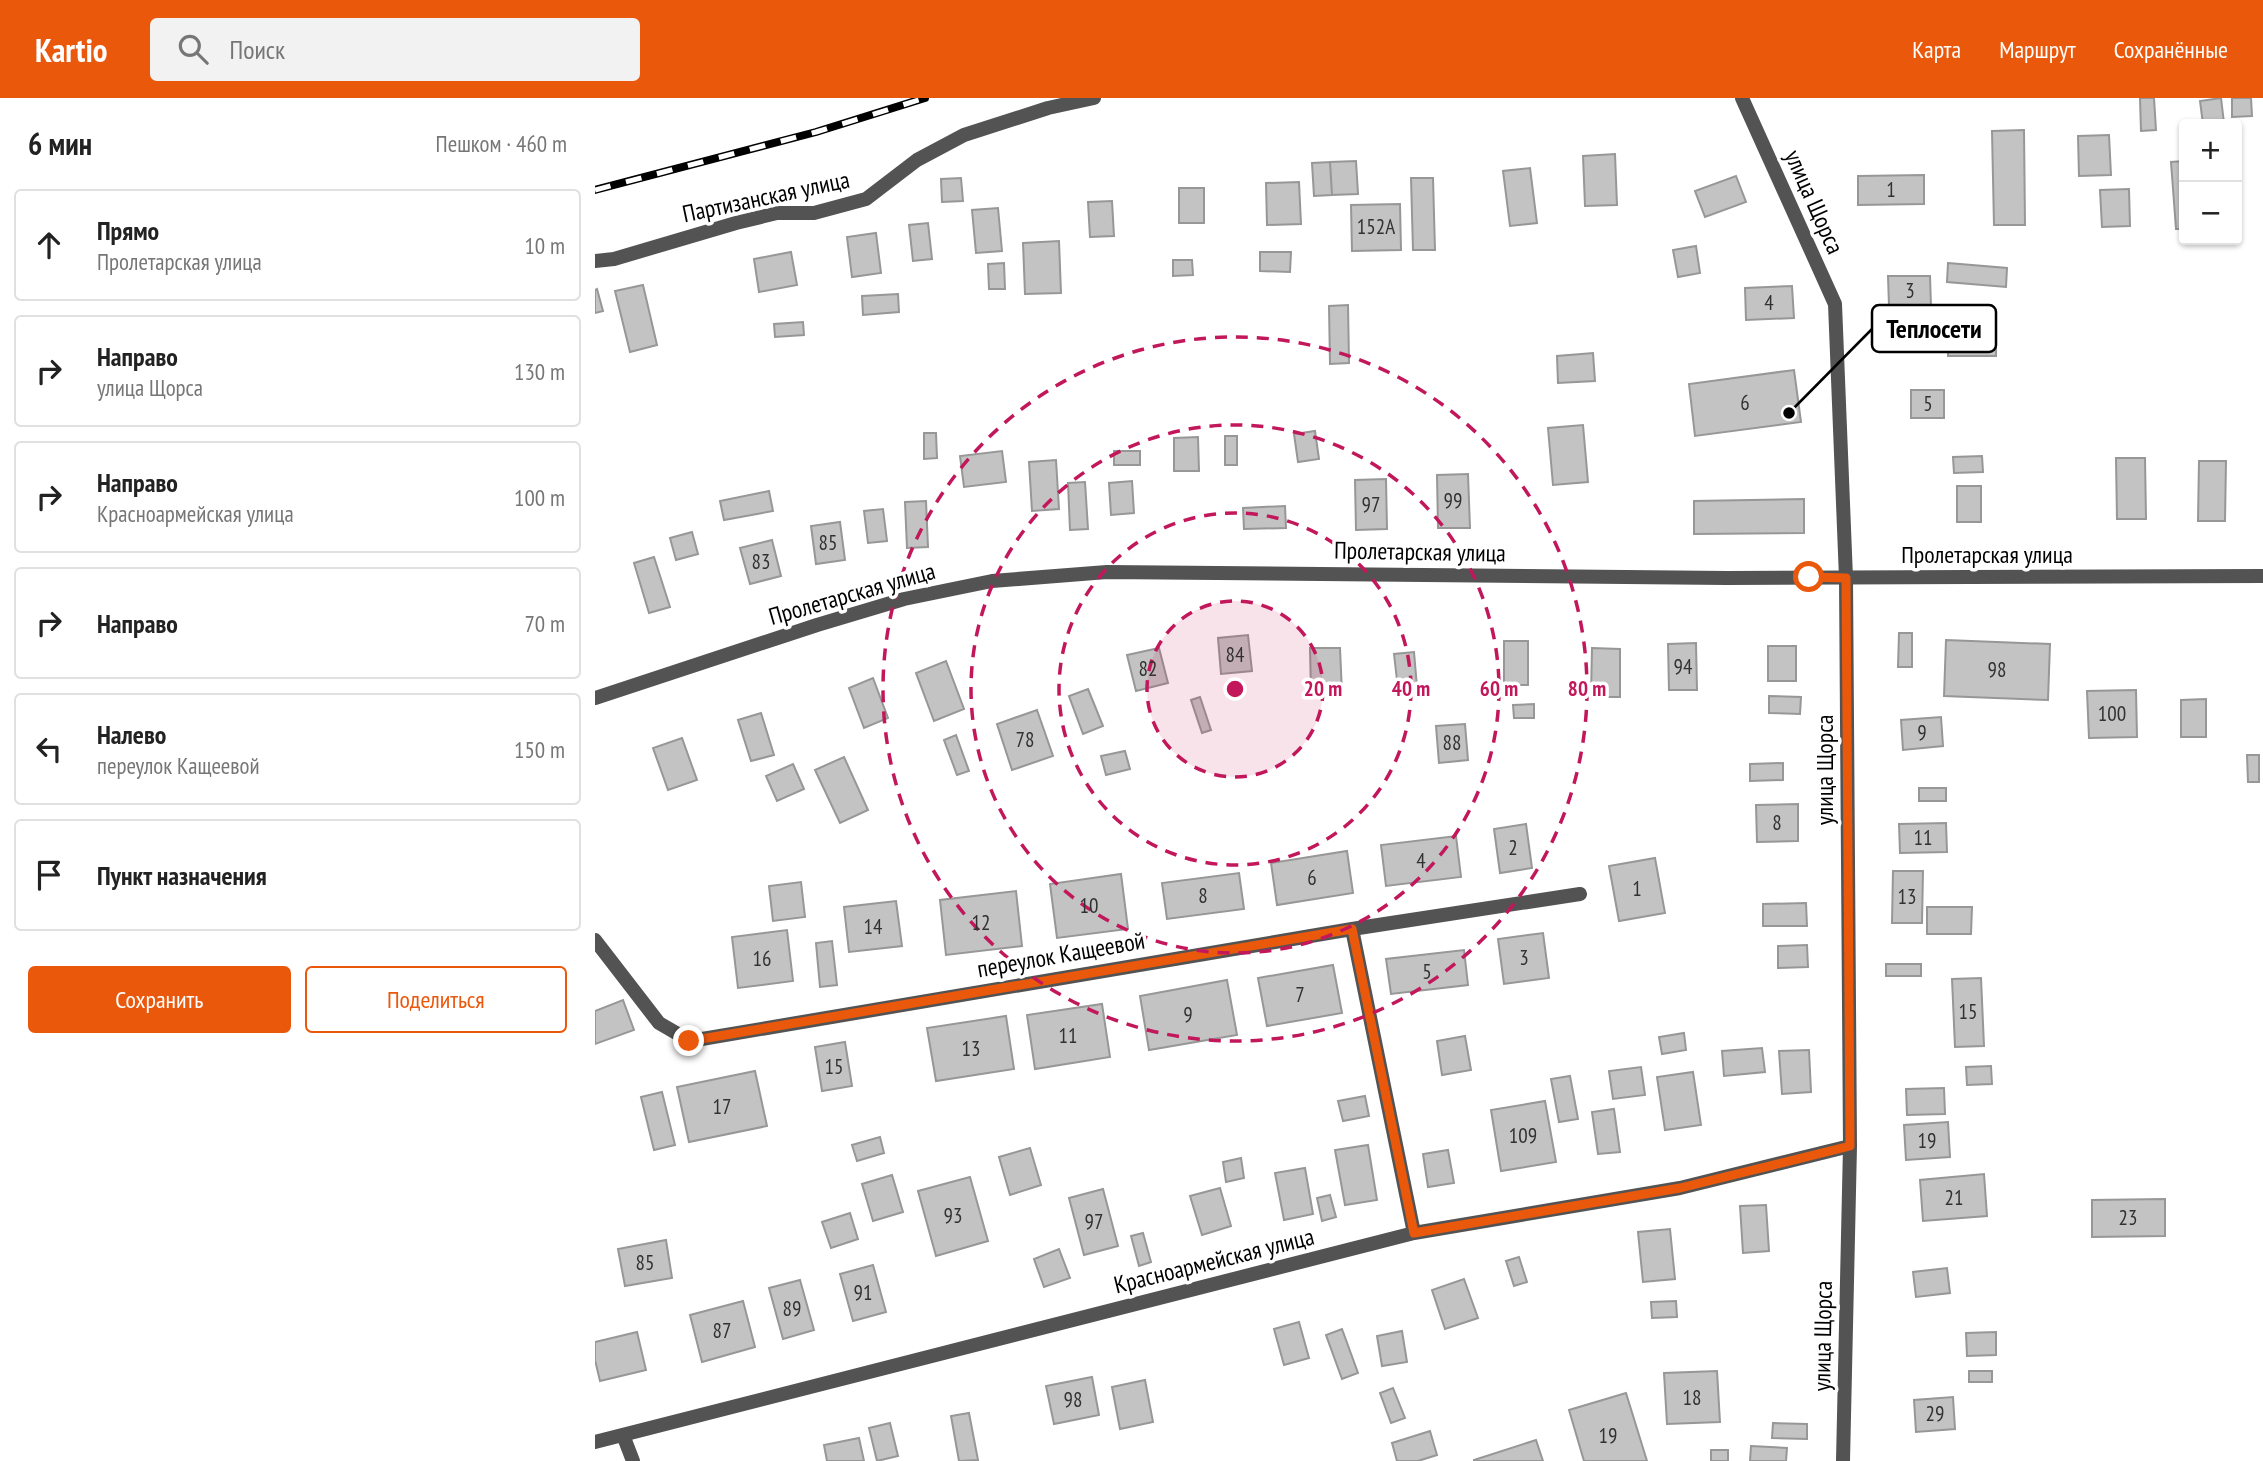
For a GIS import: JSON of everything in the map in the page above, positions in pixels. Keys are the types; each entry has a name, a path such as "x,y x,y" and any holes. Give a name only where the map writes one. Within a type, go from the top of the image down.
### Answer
{"street":[{"name":"Партизанская улица","path":"595,261 614,259 778,213 814,213 866,199 917,160 964,135 1048,108 1094,98"},
{"name":"улица Щорса","path":"1742,98 1835,304 1846,578 1850,1146 1843,1461"},
{"name":"Пролетарская улица","path":"595,698 904,599 992,581 1107,572 1846,578 2263,576"},
{"name":"переулок Кащеевой","path":"595,940 659,1023 689,1041 1352,929 1580,894"},
{"path":"1352,929 1414,1233"},
{"name":"Красноармейская улица","path":"595,1442 1414,1233 1680,1188 1850,1146"},
{"path":"623,1435 633,1461"}],"building":[{"path":"2140,98 2154,98 2156,130 2141,131"},
{"path":"2221,98 2224,119 2202,119 2200,101"},
{"path":"2232,98 2251,98 2252,116 2232,117"},
{"path":"2024,130 2025,225 1994,225 1992,131"},
{"path":"2109,135 2111,175 2079,176 2078,136"},
{"path":"1615,154 1617,205 1585,206 1583,156"},
{"path":"1356,161 1358,194 1332,195 1330,162"},
{"path":"2179,161 2179,229 2176,229 2171,162"},
{"path":"1330,162 1332,195 1314,196 1312,163"},
{"path":"1530,168 1537,223 1510,226 1503,171"},
{"path":"1924,175 1924,204 1858,205 1858,176"},
{"path":"1736,176 1746,202 1705,217 1695,191"},
{"path":"961,178 963,201 942,202 941,179"},
{"path":"1411,178 1433,178 1435,250 1413,250"},
{"path":"1299,182 1301,224 1267,225 1266,183"},
{"path":"1179,188 1204,188 1204,223 1179,223"},
{"path":"2129,189 2130,226 2102,227 2100,190"},
{"path":"1112,201 1114,236 1090,237 1088,202"},
{"path":"1400,204 1401,250 1352,251 1351,205"},
{"path":"998,208 1002,251 976,253 972,210"},
{"path":"928,223 932,259 913,261 909,225"},
{"path":"876,233 881,273 852,277 847,237"},
{"path":"1059,241 1061,293 1025,294 1023,243"},
{"path":"1696,246 1700,273 1678,277 1673,250"},
{"path":"791,252 797,285 759,292 754,259"},
{"path":"1260,252 1291,252 1290,272 1260,271"},
{"path":"1173,260 1192,260 1193,275 1173,276"},
{"path":"1004,263 1005,289 989,289 988,264"},
{"path":"1948,263 2007,268 2006,287 1947,282"},
{"path":"1888,276 1930,276 1931,306 1889,306"},
{"path":"643,285 657,345 630,352 615,291"},
{"path":"1792,286 1794,318 1746,320 1745,288"},
{"path":"597,289 603,311 595,313 595,290"},
{"path":"898,294 899,312 863,315 862,296"},
{"path":"1348,305 1349,363 1330,364 1329,306"},
{"path":"1948,320 1996,320 1996,356 1948,356"},
{"path":"803,322 804,335 775,337 774,324"},
{"path":"1593,353 1595,381 1558,383 1557,356"},
{"path":"1794,370 1801,422 1695,436 1689,384"},
{"path":"1911,390 1944,390 1944,418 1911,418"},
{"path":"1583,425 1588,482 1553,485 1548,428"},
{"path":"1315,431 1319,459 1298,462 1294,434"},
{"path":"924,433 936,433 937,458 924,459"},
{"path":"1225,436 1237,436 1237,465 1225,465"},
{"path":"1198,437 1199,471 1174,471 1174,438"},
{"path":"1002,451 1006,482 964,487 960,456"},
{"path":"1114,451 1140,451 1140,465 1114,465"},
{"path":"1982,456 1983,472 1954,473 1953,457"},
{"path":"2116,458 2145,458 2146,519 2117,519"},
{"path":"1056,460 1059,509 1032,511 1029,462"},
{"path":"2199,461 2226,461 2225,521 2198,521"},
{"path":"1468,474 1470,528 1438,528 1437,475"},
{"path":"1386,479 1387,529 1356,530 1355,480"},
{"path":"1132,481 1134,513 1111,515 1109,483"},
{"path":"1085,482 1088,529 1070,530 1068,483"},
{"path":"1957,486 1981,486 1981,522 1957,522"},
{"path":"769,491 773,511 724,520 720,501"},
{"path":"1804,499 1804,533 1694,534 1694,501"},
{"path":"926,501 928,547 907,548 905,502"},
{"path":"1285,506 1286,528 1244,529 1243,508"},
{"path":"883,509 887,541 868,543 864,511"},
{"path":"840,522 845,560 816,564 811,526"},
{"path":"692,532 698,554 676,560 670,538"},
{"path":"772,540 781,576 750,584 740,548"},
{"path":"654,557 670,607 649,613 634,563"},
{"path":"1899,633 1912,633 1912,667 1898,667"},
{"path":"1248,635 1252,671 1221,674 1218,638"},
{"path":"1946,640 2050,644 2048,700 1944,696"},
{"path":"1504,641 1528,641 1528,685 1504,685"},
{"path":"1696,643 1697,690 1669,690 1668,644"},
{"path":"1768,646 1796,646 1796,681 1768,681"},
{"path":"1159,648 1168,683 1136,691 1127,655"},
{"path":"1310,648 1340,648 1342,693 1311,694"},
{"path":"1592,648 1620,649 1620,697 1591,697"},
{"path":"1414,652 1417,687 1398,689 1394,654"},
{"path":"946,661 964,709 934,721 916,673"},
{"path":"873,678 888,718 864,728 849,688"},
{"path":"1088,689 1103,726 1083,734 1069,696"},
{"path":"2136,690 2137,737 2089,738 2087,691"},
{"path":"1769,696 1801,697 1800,714 1769,713"},
{"path":"1200,697 1211,730 1202,733 1191,700"},
{"path":"2206,699 2206,737 2181,737 2181,700"},
{"path":"1534,704 1534,718 1514,718 1513,705"},
{"path":"1037,710 1053,756 1012,770 997,724"},
{"path":"761,713 774,755 751,761 738,720"},
{"path":"1941,717 1943,746 1903,750 1901,720"},
{"path":"1465,724 1468,760 1439,763 1436,726"},
{"path":"956,735 969,771 957,775 944,740"},
{"path":"682,738 697,780 668,790 653,748"},
{"path":"1125,751 1130,769 1106,775 1101,756"},
{"path":"2247,755 2259,755 2259,782 2248,782"},
{"path":"844,757 868,810 840,823 815,770"},
{"path":"1783,763 1783,780 1750,781 1750,764"},
{"path":"793,764 804,789 777,801 766,776"},
{"path":"1919,788 1946,788 1946,801 1919,801"},
{"path":"1798,804 1798,841 1757,842 1756,805"},
{"path":"1946,823 1947,852 1900,853 1899,824"},
{"path":"1526,824 1532,868 1500,873 1494,829"},
{"path":"1456,836 1461,877 1386,886 1381,845"},
{"path":"1347,851 1353,893 1277,905 1271,863"},
{"path":"1655,858 1665,913 1619,921 1609,866"},
{"path":"1893,871 1923,871 1922,923 1892,923"},
{"path":"1239,873 1244,909 1167,919 1162,883"},
{"path":"1121,874 1128,929 1057,938 1050,884"},
{"path":"801,882 805,917 773,921 769,886"},
{"path":"1016,891 1022,946 946,955 940,900"},
{"path":"896,901 902,946 849,952 844,907"},
{"path":"1806,903 1807,926 1763,926 1763,904"},
{"path":"1927,907 1972,907 1971,934 1927,934"},
{"path":"787,930 793,981 738,988 732,937"},
{"path":"1543,933 1549,978 1504,984 1498,939"},
{"path":"832,941 837,985 820,987 816,943"},
{"path":"1807,945 1808,967 1778,968 1778,946"},
{"path":"1464,950 1468,985 1391,994 1386,959"},
{"path":"1886,964 1921,964 1921,976 1886,976"},
{"path":"1333,965 1342,1013 1267,1026 1258,978"},
{"path":"1981,978 1984,1046 1955,1047 1952,979"},
{"path":"1227,980 1237,1035 1149,1050 1140,996"},
{"path":"623,1000 634,1030 595,1044 595,1011"},
{"path":"1102,1004 1110,1057 1035,1069 1027,1015"},
{"path":"1006,1016 1014,1069 936,1081 927,1028"},
{"path":"1684,1033 1686,1050 1662,1054 1659,1037"},
{"path":"1465,1036 1471,1070 1442,1075 1437,1041"},
{"path":"845,1042 852,1086 822,1091 815,1047"},
{"path":"1762,1048 1765,1072 1724,1076 1722,1051"},
{"path":"1809,1050 1811,1092 1782,1094 1779,1051"},
{"path":"1991,1066 1992,1084 1967,1085 1966,1067"},
{"path":"1641,1067 1645,1095 1613,1099 1609,1071"},
{"path":"755,1071 767,1126 689,1142 677,1087"},
{"path":"1693,1072 1701,1125 1665,1130 1657,1077"},
{"path":"1570,1076 1578,1119 1559,1122 1551,1079"},
{"path":"1944,1088 1945,1114 1907,1115 1906,1089"},
{"path":"662,1092 675,1145 654,1150 641,1097"},
{"path":"1365,1096 1369,1116 1343,1121 1338,1101"},
{"path":"1545,1101 1556,1162 1501,1171 1491,1110"},
{"path":"1614,1109 1620,1152 1598,1154 1592,1112"},
{"path":"1948,1122 1950,1157 1906,1160 1904,1125"},
{"path":"880,1137 884,1153 857,1161 852,1145"},
{"path":"1368,1145 1377,1200 1345,1205 1335,1150"},
{"path":"1030,1148 1041,1185 1010,1195 999,1157"},
{"path":"1448,1150 1454,1183 1428,1187 1423,1154"},
{"path":"1241,1158 1244,1178 1226,1182 1223,1162"},
{"path":"1305,1168 1313,1214 1284,1220 1275,1173"},
{"path":"1984,1174 1987,1216 1923,1221 1920,1180"},
{"path":"892,1175 903,1212 873,1221 862,1184"},
{"path":"970,1177 988,1241 936,1256 918,1191"},
{"path":"1220,1188 1231,1226 1202,1235 1190,1196"},
{"path":"1103,1189 1118,1246 1084,1255 1069,1198"},
{"path":"1330,1195 1336,1217 1322,1221 1317,1198"},
{"path":"2165,1199 2165,1236 2092,1237 2092,1200"},
{"path":"1766,1205 1769,1251 1743,1253 1740,1206"},
{"path":"850,1213 858,1239 831,1248 822,1222"},
{"path":"1670,1229 1675,1279 1643,1282 1638,1232"},
{"path":"1143,1233 1151,1262 1139,1266 1131,1236"},
{"path":"666,1240 672,1278 625,1286 618,1249"},
{"path":"1059,1249 1070,1278 1044,1287 1034,1259"},
{"path":"1519,1257 1527,1282 1514,1286 1506,1261"},
{"path":"873,1265 886,1312 853,1321 840,1274"},
{"path":"1947,1268 1950,1293 1916,1297 1913,1272"},
{"path":"1464,1279 1478,1318 1445,1329 1432,1290"},
{"path":"800,1280 814,1330 783,1339 769,1288"},
{"path":"743,1301 755,1347 702,1362 690,1315"},
{"path":"1676,1301 1677,1317 1652,1318 1651,1302"},
{"path":"1299,1322 1309,1358 1284,1365 1274,1329"},
{"path":"1342,1329 1358,1373 1342,1379 1326,1335"},
{"path":"1402,1331 1407,1362 1382,1366 1377,1336"},
{"path":"637,1332 646,1370 600,1381 595,1360 595,1342"},
{"path":"1996,1332 1996,1355 1967,1356 1966,1333"},
{"path":"1717,1371 1720,1422 1667,1424 1664,1373"},
{"path":"1969,1371 1992,1371 1992,1382 1969,1382"},
{"path":"1092,1377 1099,1415 1054,1424 1046,1386"},
{"path":"1145,1380 1153,1422 1120,1429 1112,1387"},
{"path":"1393,1388 1405,1418 1391,1423 1380,1393"},
{"path":"1626,1393 1647,1461 1584,1461 1569,1410"},
{"path":"1953,1397 1955,1429 1916,1432 1914,1400"},
{"path":"969,1413 978,1460 959,1461 951,1416"},
{"path":"890,1423 898,1456 877,1461 869,1428"},
{"path":"1773,1423 1807,1424 1807,1439 1772,1438"},
{"path":"1430,1431 1437,1455 1418,1461 1397,1461 1392,1443"},
{"path":"859,1438 864,1461 827,1461 824,1445"},
{"path":"1536,1440 1543,1461 1474,1461 1474,1460"},
{"path":"1751,1446 1787,1448 1786,1461 1750,1461"},
{"path":"1711,1450 1728,1450 1728,1461 1711,1461"}],"railway":[{"path":"595,190 816,132 925,98"}],"place":[{"name":"Теплосети","path":"1789,413"}],"route":[{"path":"689,1041 1352,929 1414,1233 1680,1188 1850,1146 1846,578 1809,577"}]}
